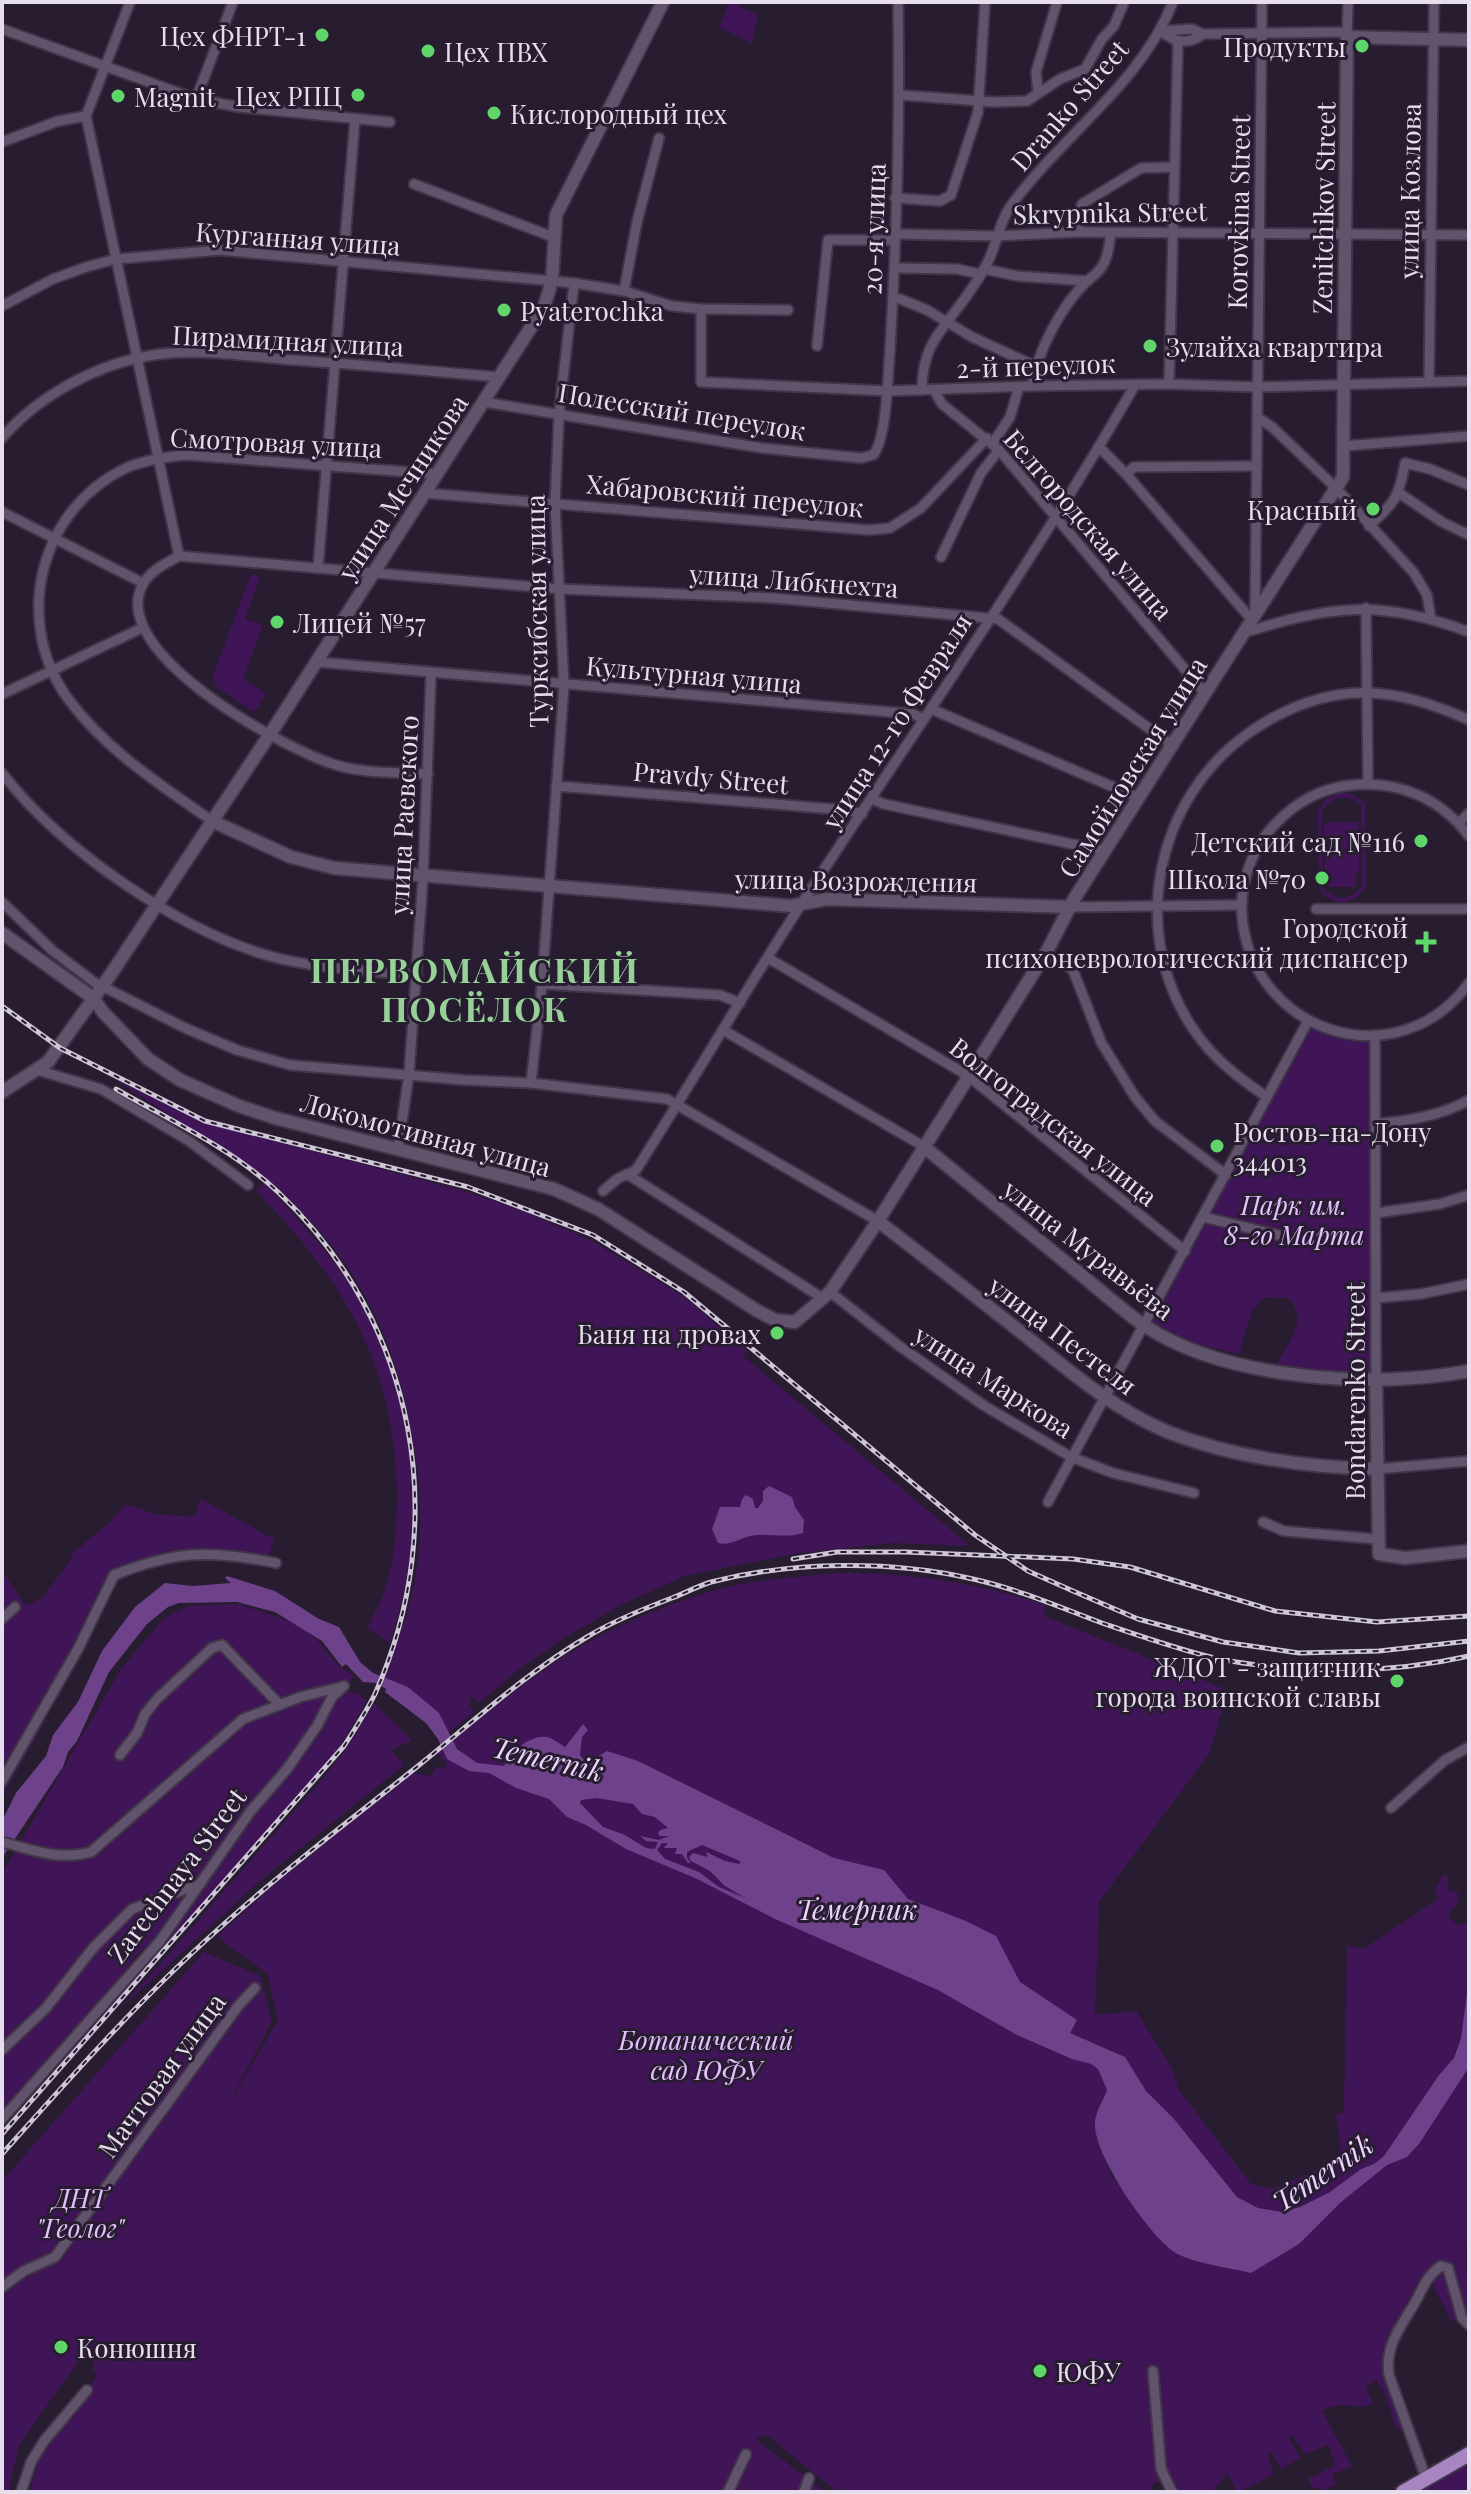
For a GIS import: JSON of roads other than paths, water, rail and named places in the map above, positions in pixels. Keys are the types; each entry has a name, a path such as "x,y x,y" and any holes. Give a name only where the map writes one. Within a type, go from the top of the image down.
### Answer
{"main road":[{"path":"1403,2492 1469,2454"}],"street":[{"path":"130,2 86,116 179,556 164,564 143,583 137,611 142,628 181,672 220,705 300,753 335,765 428,774"},
{"path":"196,99 233,2"},
{"name":"улица Мечникова","path":"2,1092 37,1070 60,1048 268,736 544,307 552,281 556,215 663,2"},
{"name":"20-я улица","path":"873,455 880,442 887,391 895,268 900,95 898,2"},
{"path":"895,198 940,201 951,195 976,123 985,2"},
{"path":"1038,92 1036,72 1057,2"},
{"path":"900,95 1027,101 1060,79 1085,69 1102,39 1114,26 1124,2"},
{"name":"Dranko Street","path":"922,390 922,371 927,352 982,272 1008,210 1055,152 1130,74 1161,31 1173,2"},
{"name":"Korovkina Street","path":"1253,617 1262,2"},
{"path":"1347,34 1348,2"},
{"name":"улица Козлова","path":"1429,381 1434,2"},
{"path":"2,29 196,99 239,107 390,122"},
{"path":"1161,31 1192,29 1203,34"},
{"path":"1161,31 1178,42 1203,34 1261,32 1469,40"},
{"name":"Zenitchikov Street","path":"1339,482 1343,446 1347,34"},
{"path":"1169,384 1178,42"},
{"path":"3,140 58,121 86,116"},
{"path":"318,568 355,119"},
{"path":"624,291 637,222 659,138"},
{"path":"1079,232 1082,204 1141,168 1175,167"},
{"path":"414,184 553,237"},
{"name":"Skrypnika Street","path":"817,346 828,240 1079,232 1469,235"},
{"path":"1032,386 1035,366 1052,328 1088,281 1100,271 1107,259 1111,233"},
{"name":"Курганная улица","path":"2,306 53,279 116,259 220,250 574,283 624,291 672,306 788,310"},
{"path":"895,268 957,269 1088,281"},
{"name":"Турксибская улица","path":"531,1083 542,984 564,685 555,504 559,414 574,283"},
{"path":"900,299 1035,366"},
{"name":"2-й переулок","path":"701,309 701,382 887,391 1032,386 1169,384 1257,387 1469,381"},
{"name":"Пирамидная улица","path":"2,438 38,407 74,383 105,368 138,358 175,353 210,353 499,377"},
{"name":"улица 12-го Февраля","path":"603,1191 636,1170 801,905 931,709 1099,447 1135,385"},
{"path":"941,557 993,443 1010,417 1019,387"},
{"name":"Белгородская улица","path":"934,390 942,404 993,443 1205,693"},
{"name":"Полесский переулок","path":"484,402 762,448 861,458 873,455"},
{"path":"1257,417 1339,482 1369,526 1414,573 1427,595 1431,619"},
{"path":"1343,446 1469,436"},
{"name":"Хабаровский переулок","path":"424,493 869,530 890,528 921,508 993,443"},
{"path":"1099,447 1253,617"},
{"name":"Смотровая улица","path":"423,877 334,868 291,857 212,821 165,789 105,738 68,699 41,642 37,608 41,572 53,539 75,507 100,484 128,467 157,458 185,455 437,474"},
{"path":"1369,526 1385,512 1399,493 1405,463 1430,469 1469,485"},
{"path":"1126,474 1134,467 1257,466"},
{"name":"Самойловская улица","path":"756,1310 775,1320 795,1322 827,1295 878,1221 1046,953 1070,907 1339,482"},
{"path":"1399,493 1442,522 1469,535"},
{"path":"2,512 143,583"},
{"name":"улица Либкнехта","path":"179,556 560,589 774,598 989,618 1006,623 1172,745"},
{"path":"1366,608 1368,783"},
{"path":"1243,633 1332,611 1366,608 1431,619 1469,632"},
{"path":"2,694 142,628"},
{"name":"Культурная улица","path":"316,662 913,714 924,719"},
{"name":"улица Раевского","path":"398,1149 409,1074 417,975 431,674"},
{"path":"1267,1097 1237,1077 1217,1058 1189,1021 1164,967 1156,905 1159,878 1166,846 1182,806 1204,773 1233,744 1266,721 1299,705 1340,695 1368,693 1420,701 1469,720"},
{"path":"931,709 1139,798"},
{"path":"2,773 18,793 101,867 157,904 232,942 276,957 319,966 417,975"},
{"path":"1469,836 1439,805 1418,793 1368,783 1340,786 1299,803 1280,818 1263,839 1250,863 1241,905 1249,953 1265,984 1278,999 1308,1021 1337,1032 1375,1036 1420,1024 1441,1012 1469,983"},
{"name":"Pravdy Street","path":"556,786 845,810 862,814"},
{"path":"872,799 1105,851"},
{"path":"1459,823 1469,813"},
{"name":"улица Возрождения","path":"423,877 801,905 827,899 1070,907 1241,905"},
{"path":"2,902 53,951 102,986 237,1050 290,1065 409,1074"},
{"path":"1316,909 1469,909"},
{"name":"Локомотивная улица","path":"2,933 93,998 148,1059 180,1080 275,1118 554,1189 598,1209 756,1310"},
{"path":"1046,953 1073,970 1101,1042 1135,1097 1155,1121 1226,1175"},
{"name":"Волгоградская улица","path":"768,958 967,1075 1185,1251"},
{"path":"542,984 720,995 740,1003"},
{"path":"1048,1502 1308,1021"},
{"name":"улица Муравьёва","path":"723,1030 923,1146 1145,1326 1193,1350 1302,1375 1376,1381 1428,1379 1469,1371"},
{"name":"Bondarenko Street","path":"1375,1036 1379,1554 1405,1558 1469,1551"},
{"path":"37,1070 80,1082 113,1096 189,1141 248,1185"},
{"name":"улица Пестеля","path":"409,1074 655,1096 678,1104 878,1221 1105,1397 1168,1431 1226,1450 1303,1464 1377,1469 1469,1461"},
{"path":"1375,1124 1436,1114 1469,1100"},
{"name":"улица Маркова","path":"627,1174 827,1295 983,1405 1071,1457 1113,1473 1194,1493"},
{"path":"1376,1213 1440,1204 1469,1195"},
{"path":"1203,1217 1278,1235"},
{"path":"1376,1298 1421,1294 1469,1284"},
{"path":"1263,1522 1284,1531 1377,1539"},
{"path":"2,1781 79,1646 114,1575 176,1555 210,1553 276,1563"},
{"path":"2,1619 15,1607"},
{"path":"2,1842 62,1856 91,1852 243,1719 280,1705 222,1645 212,1648 158,1698 120,1755"},
{"name":"Zarechnaya Street","path":"2,2119 160,1941 250,1812 294,1759 332,1697 344,1686 280,1705"},
{"path":"1391,1808 1445,1760 1469,1747"},
{"path":"2,2050 46,2008 93,1948 132,1909 201,1883"},
{"name":"Мачтовая улица","path":"2,2287 24,2271 55,2257 239,2005 255,1988"},
{"path":"1426,2478 1389,2375 1387,2360 1397,2329 1432,2272 1441,2266 1448,2268 1462,2318 1469,2325"},
{"path":"1153,2371 1161,2469 1172,2492"},
{"path":"21,2492 31,2462 44,2441 87,2390"},
{"path":"728,2492 746,2454"},
{"path":"804,2492 809,2478"}],"water":[{"path":"769,1486 792,1497 804,1520 803,1533 757,1535 730,1543 718,1543 712,1529 720,1507 740,1507 746,1495 753,1499 755,1508 758,1508 763,1501 763,1491"},
{"path":"227,1576 275,1591 319,1619 339,1627 360,1662 373,1673 408,1687 439,1713 457,1749 477,1763 504,1766 521,1746 540,1737 549,1738 565,1747 583,1724 588,1730 582,1737 580,1755 584,1760 592,1760 607,1751 638,1761 834,1858 884,1870 908,1899 996,1936 1020,1982 1077,2020 1070,2033 1125,2057 1146,2091 1174,2119 1237,2197 1258,2208 1282,2212 1300,2207 1330,2192 1384,2156 1454,2058 1461,2038 1469,1978 1469,2067 1419,2144 1407,2157 1387,2165 1340,2203 1299,2244 1251,2273 1182,2256 1163,2243 1151,2229 1125,2194 1103,2155 1095,2124 1107,2090 1098,2069 1091,2064 1017,2035 938,1990 775,1919 695,1878 626,1849 567,1817 549,1799 516,1788 489,1773 469,1771 447,1759 426,1723 385,1692 386,1689 376,1683 363,1682 346,1664 342,1667 322,1641 275,1612 237,1602 179,1603 168,1607 147,1624 109,1672 63,1767 2,1858 2,1821 16,1793 46,1756 53,1735 78,1702 102,1651 135,1607 165,1583 193,1586 231,1583 225,1578","holes":["597,1798 633,1804 642,1814 655,1817 668,1828 660,1830 660,1836 669,1836 659,1840 640,1836 646,1841 658,1842 655,1849 646,1848 625,1835 603,1827 580,1803 581,1800","662,1843 668,1843 664,1848 677,1848 675,1854 682,1854 688,1863 691,1863 687,1852 702,1845 740,1861 740,1864 725,1861 706,1852 708,1857 693,1853 689,1857 745,1898 719,1887 699,1872 665,1859 657,1850"]}],"railway":[{"path":"2,1006 60,1048 205,1121 468,1187 593,1235 684,1292 975,1535 1028,1571 1073,1591 1138,1619 1223,1642 1299,1653 1379,1651 1469,1641"},
{"path":"2,2134 344,1746 375,1694 399,1628 412,1561 415,1494 408,1428 390,1363 363,1302 326,1245 261,1177 201,1136 116,1089"},
{"path":"793,1559 837,1552 1073,1559 1130,1567 1275,1611 1377,1622 1469,1616"},
{"path":"2,2154 158,1986 239,1911 314,1848 500,1698 564,1651 618,1621 706,1584 742,1575 808,1567 909,1568 1006,1588 1146,1638 1195,1653 1254,1665 1315,1670 1378,1669 1469,1656"}],"place":[{"name":"Цех ФНРТ-1","path":"322,35"},
{"name":"Продукты","path":"1362,46"},
{"name":"Цех ПВХ","path":"428,51"},
{"name":"Цех РПЦ","path":"358,95"},
{"name":"Magnit","path":"118,96"},
{"name":"Кислородный цех","path":"494,113"},
{"name":"Pyaterochka","path":"504,310"},
{"name":"Зулайха квартира","path":"1150,346"},
{"name":"Красный","path":"1373,509"},
{"name":"Лицей №57","path":"277,622"},
{"name":"Детский сад №116","path":"1421,841"},
{"name":"Школа №70","path":"1322,878"},
{"name":"Городской психоневрологический диспансер","path":"1426,942"},
{"name":"Ростов-на-Дону 344013","path":"1217,1146"},
{"name":"Баня на дровах","path":"777,1333"},
{"name":"ЖДОТ - защитник города воинской славы","path":"1397,1681"},
{"name":"Конюшня","path":"61,2347"},
{"name":"ЮФУ","path":"1040,2371"}],"district":[{"name":"ПЕРВОМАЙСКИЙ ПОСЁЛОК","path":"475,988"}],"park label":[{"name":"Парк им. 8-го Марта","path":"1294,1219"},
{"name":"Ботанический сад ЮФУ","path":"706,2054"},
{"name":"ДНТ \"Геолог\"","path":"80,2212"}],"water label":[{"name":"Temernik","path":"548,1758"},
{"name":"Темерник","path":"857,1908"},
{"name":"Temernik","path":"1322,2172"}]}
